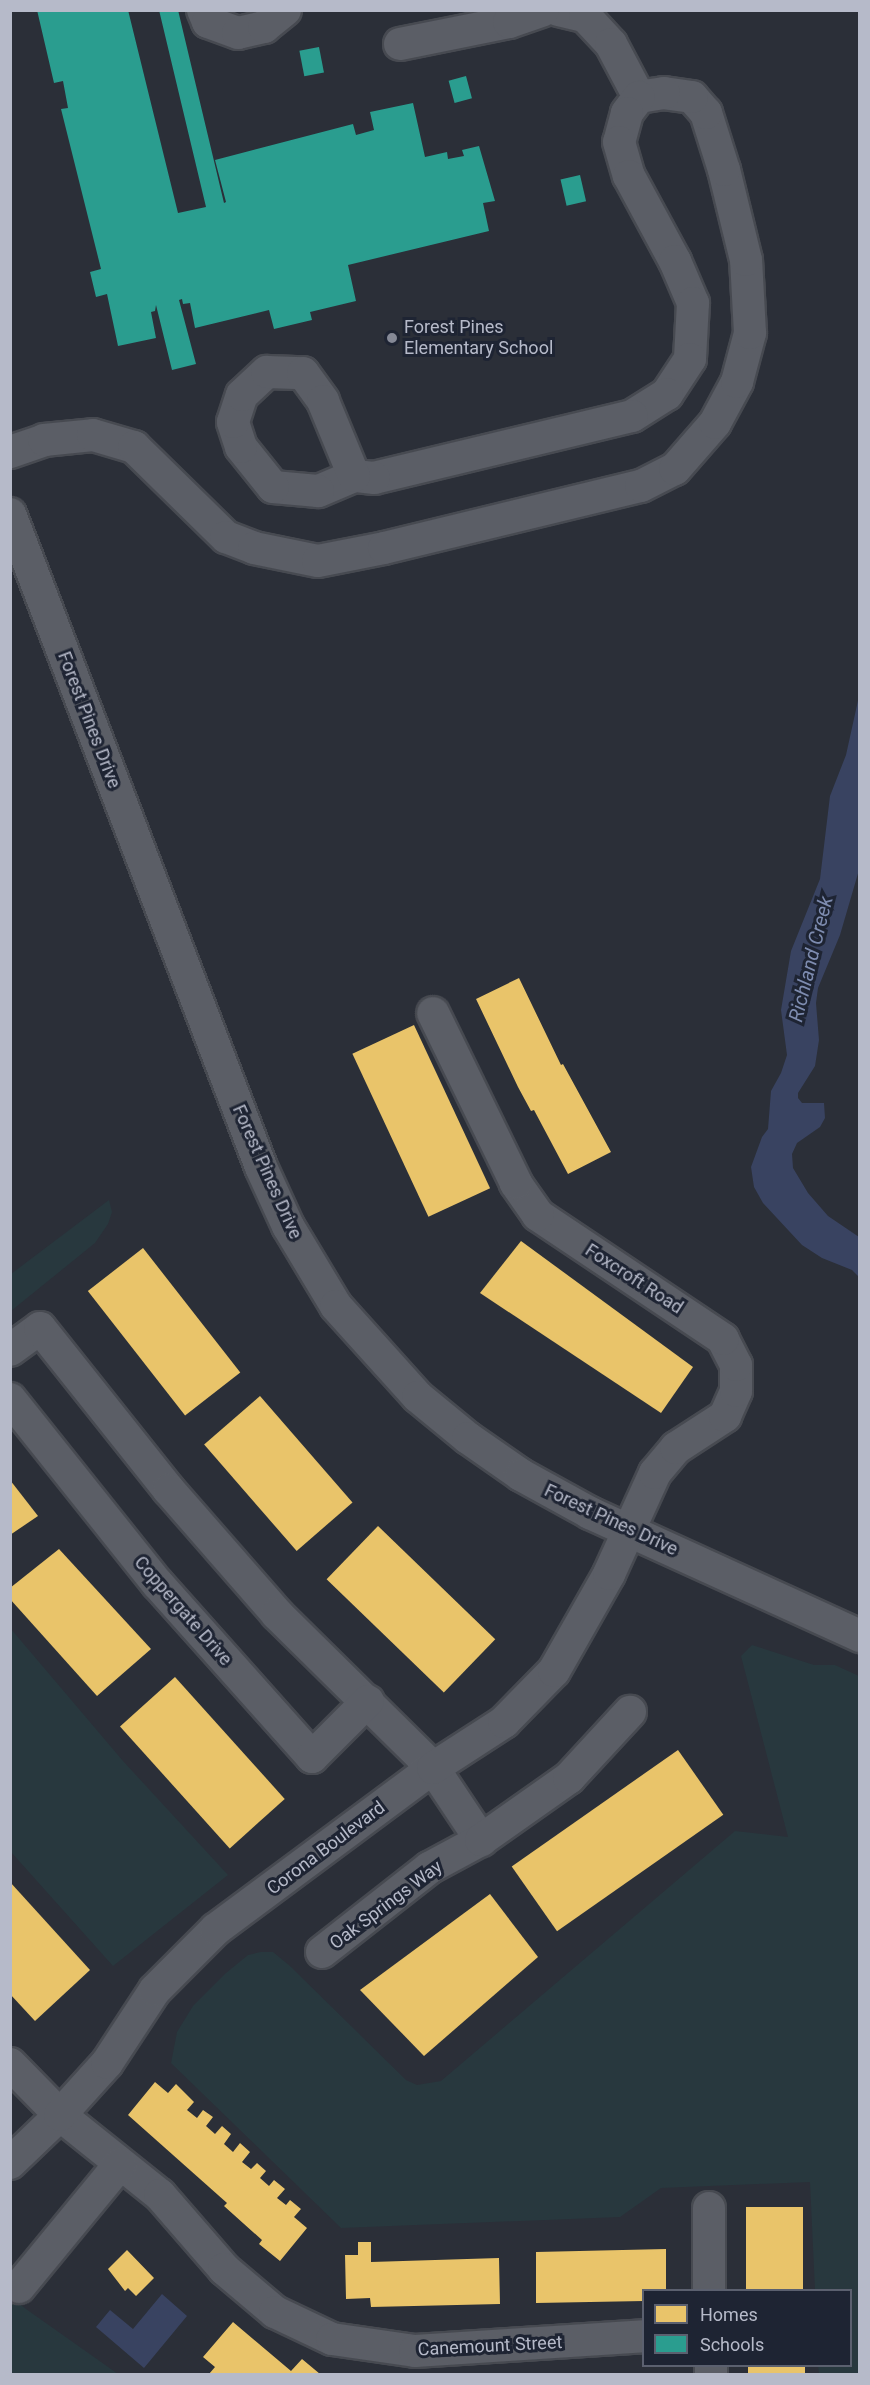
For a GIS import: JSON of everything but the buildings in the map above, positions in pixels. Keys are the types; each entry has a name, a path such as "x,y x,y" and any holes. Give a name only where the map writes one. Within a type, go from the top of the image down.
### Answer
{"street":[{"path":"203,10 208,22 238,33 264,27 285,10"},
{"path":"400,44 508,22 543,10"},
{"path":"558,10 585,16 611,44 639,97"},
{"path":"10,452 44,440 93,435 134,447 226,537 254,548 318,561 384,548 641,486 675,469 715,423 737,382 750,333 746,261 724,170 706,113 692,97 664,93 639,97 627,113 619,142 629,176 675,261 693,303 690,359 667,394 632,416 374,478 354,476"},
{"name":"Forest Pines Drive","path":"10,514 261,1167 288,1226 336,1306 418,1397 468,1438 546,1490 848,1631"},
{"name":"Foxcroft Road","path":"433,1013 516,1183 538,1215 723,1339 736,1365 736,1391 725,1416 676,1448 662,1464 655,1473 629,1530"},
{"path":"10,1350 40,1328 169,1490 269,1605 433,1768 481,1840"},
{"name":"Coppergate Drive","path":"10,1398 150,1574 312,1757 368,1701"},
{"name":"Corona Boulevard","path":"10,2163 60,2115 107,2062 155,1990 216,1929 433,1768 504,1722 554,1671 588,1615 629,1530"},
{"name":"Oak Springs Way","path":"322,1952 429,1868 481,1840 569,1778 630,1712"},
{"name":"Canemount Street","path":"10,2064 60,2115 160,2195 224,2269 275,2312 332,2339 415,2363 642,2336"},
{"path":"19,2286 120,2164"},
{"path":"709,2208 709,2289"}],"shaded area":[{"path":"109,1200 112,1212 108,1224 95,1243 11,1311 11,1274"},
{"path":"11,1629 123,1761 228,1875 113,1966 11,1852"},
{"path":"752,1645 814,1665 835,1665 859,1676 859,2374 819,2374 818,2367 852,2367 852,2289 815,2289 810,2182 661,2188 620,2217 341,2228 171,2063 177,2032 193,2006 248,1955 273,1952 406,2080 417,2085 441,2081 735,1831 788,1837 741,1656"},
{"path":"10,2297 26,2309 118,2374 11,2374"}],"water":[{"name":"Richland Creek","path":"859,696 859,870 840,935 818,988 816,1003 819,1040 815,1066 798,1093 798,1098 802,1103 824,1103 825,1118 820,1127 797,1143 792,1154 793,1168 808,1193 828,1216 859,1237 859,1277 852,1270 822,1258 802,1245 763,1203 754,1187 751,1167 762,1137 768,1129 771,1091 781,1073 787,1055 781,1010 791,951 820,879 830,796 846,755"},
{"path":"162,2294 187,2316 144,2368 96,2327 110,2310 133,2329"}],"place":[{"name":"Forest Pines Elementary School","path":"392,338"}]}
